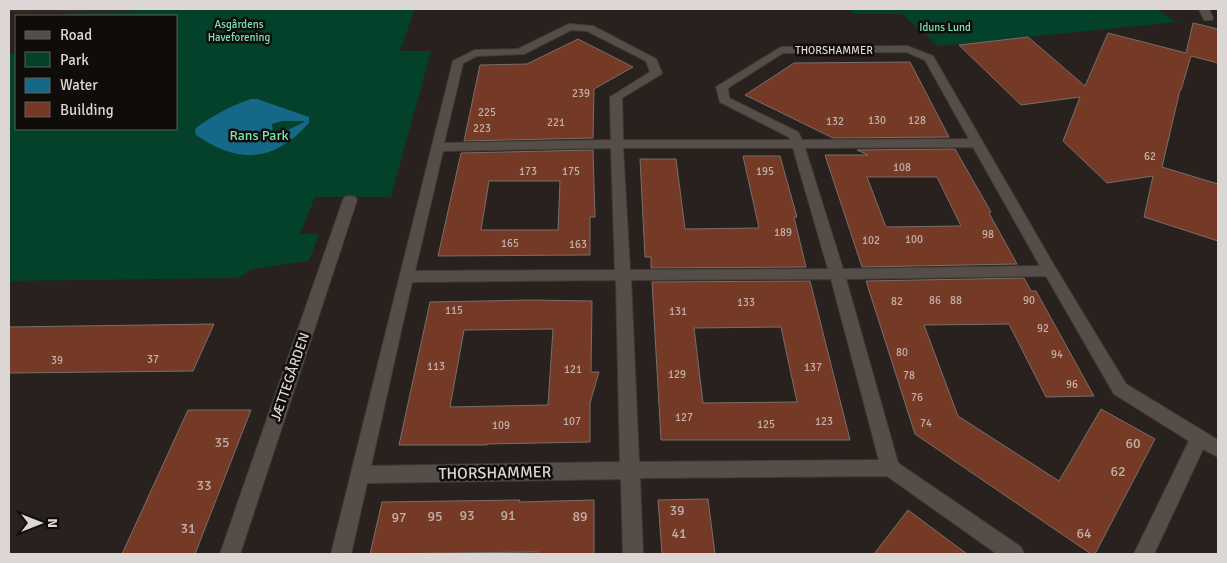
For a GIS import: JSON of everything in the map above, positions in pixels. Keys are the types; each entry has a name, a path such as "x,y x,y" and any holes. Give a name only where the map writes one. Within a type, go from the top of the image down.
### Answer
{"street":[{"path":"341,554 458,61 476,53 520,52 569,28 589,28 651,59 656,73 616,97 633,554"},
{"name":"THORSHAMMER","path":"798,144 794,135 724,100 722,87 781,50 907,49 929,58 1050,271 1120,389 1218,449"},
{"path":"437,146 977,142"},
{"path":"798,144 837,274 890,468 1014,554"},
{"name":"JÆTTEGÅRDEN","path":"230,554 350,200"},
{"path":"406,277 1050,271"},
{"path":"1144,554 1199,439"},
{"name":"THORSHAMMER","path":"360,475 890,468"}],"shaded area":[{"path":"9,9 133,9 130,12 9,13"}],"green space":[{"name":"Rans Park","path":"133,9 415,9 400,51 431,51 391,197 315,197 300,234 319,234 309,261 252,269 238,278 9,281 9,54 15,54 15,130 178,130 178,15 65,15 67,13 130,12"},
{"name":"Iduns Lund","path":"850,9 1157,9 1177,22 938,46 902,14 852,14"}],"water":[{"path":"257,99 309,117 309,123 283,146 255,155 241,155 227,151 212,145 196,135 195,129 201,124 222,111 244,101","holes":["282,121 303,121 282,133 273,132 272,124"]}],"building":[{"path":"1193,23 1218,29 1218,63 1191,56 1180,90 1162,167 1218,184 1218,241 1144,217 1153,176 1107,183 1063,141 1080,97 1021,105 959,45 1028,37 1085,86 1108,33 1186,53"},
{"path":"578,39 633,67 594,89 593,138 464,141 480,65 527,64"},
{"path":"910,62 949,137 833,138 745,95 794,63"},
{"path":"955,149 991,212 989,213 1017,264 862,267 825,155 868,155 857,150","holes":["867,177 937,177 961,226 886,227"]},
{"path":"593,150 595,217 590,217 590,255 438,256 461,153","holes":["489,181 560,181 558,230 481,230"]},
{"path":"743,156 780,156 797,217 794,217 806,267 651,268 651,257 645,257 640,159 676,159 685,229 759,228"},
{"path":"1024,278 1031,291 1036,291 1094,396 1046,397 1009,324 924,325 958,416 1059,481 1101,409 1155,439 1095,554 1091,554 915,434 866,281"},
{"path":"810,281 850,440 661,440 652,282","holes":["781,327 797,402 703,403 694,328"]},
{"path":"592,301 591,372 599,372 590,403 590,442 399,445 430,302","holes":["553,329 548,405 450,407 464,330"]},
{"path":"214,324 193,371 9,373 9,327"},
{"path":"188,410 251,410 195,554 122,554"},
{"path":"708,499 715,554 662,554 658,500"},
{"path":"520,500 519,502 594,500 594,554 538,554 538,552 370,554 382,502"},
{"path":"908,510 967,554 874,554"}],"park label":[{"name":"Asgårdens Haveforening","path":"239,30"}]}
